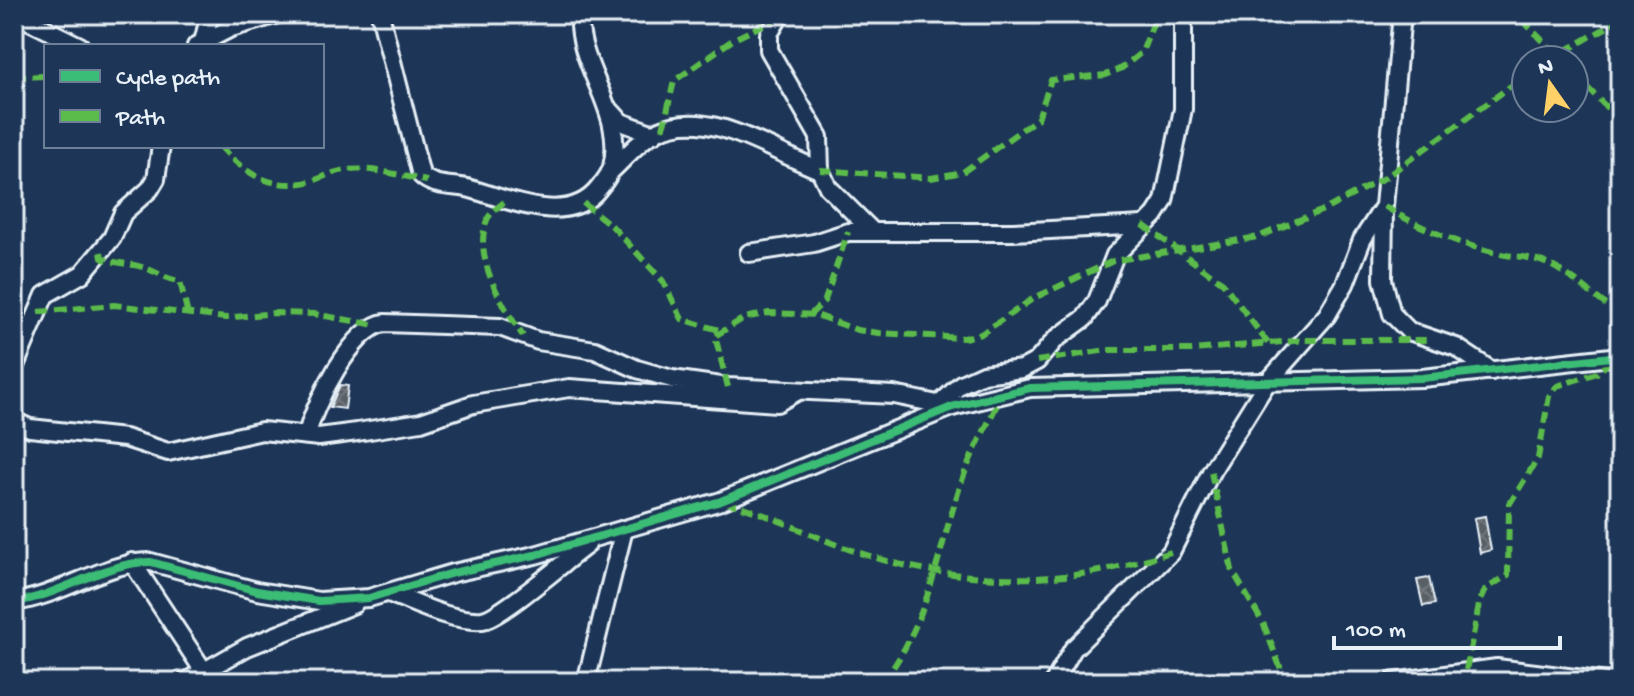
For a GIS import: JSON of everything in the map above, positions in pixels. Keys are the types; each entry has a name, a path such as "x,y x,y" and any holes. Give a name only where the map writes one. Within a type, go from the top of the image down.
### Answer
{"street":[{"path":"15,14 76,44"},
{"path":"200,44 210,14"},
{"path":"200,44 231,28 278,14"},
{"path":"380,14 421,175 427,181 468,189 511,203 568,208 587,200 612,170 654,134 677,126 708,126 754,137 787,158 820,170"},
{"path":"580,14 580,35 609,109 615,144 612,170"},
{"path":"781,14 769,34 769,50 819,137 820,170 828,187 873,232"},
{"path":"946,405 961,384 983,374 1022,369 1037,361 1056,339 1085,318 1097,301 1115,255 1155,215 1164,201 1183,109 1183,14"},
{"path":"1402,14 1384,206 1383,280 1392,314 1409,331 1456,347 1493,372"},
{"path":"609,109 621,122 654,134"},
{"path":"14,368 45,295 82,274 112,238 123,213 150,189 156,179 161,148"},
{"path":"1054,682 1073,649 1171,552 1211,472 1266,384 1327,315 1345,284 1362,240 1384,206"},
{"path":"749,253 814,243 840,234 1013,232 1143,225"},
{"path":"307,435 311,416 325,388 353,347 379,323 500,327 538,341 595,350 637,369 672,379 798,391 894,395 946,405"},
{"path":"185,682 208,677 289,627 369,598 721,501 946,405 1030,388 1266,384 1493,372 1620,356"},
{"path":"14,421 30,428 125,438 161,452 179,451 262,431 307,435 357,432 421,422 473,404 569,388 777,403 798,391"},
{"path":"586,682 624,529"},
{"path":"388,593 450,614 487,620 503,611 598,536"},
{"path":"14,602 64,590 132,562 151,562 257,591 319,601 369,598"},
{"path":"132,562 208,677"},
{"path":"1393,682 1497,668 1607,682"}],"building":[{"path":"340,385 348,386 345,409 330,407"},
{"path":"1485,516 1491,550 1480,553 1474,518"},
{"path":"1429,578 1435,604 1423,606 1417,580"}],"marked path":[{"path":"820,170 931,178 963,172 1038,118 1051,80 1106,75 1122,68 1142,52 1157,14"},
{"path":"663,129 674,81 734,39 775,19"},
{"path":"1522,20 1546,44"},
{"path":"1577,44 1620,20"},
{"path":"14,77 44,76"},
{"path":"728,387 715,336 744,318 769,313 816,315 857,330 879,333 964,338 981,334 1034,298 1113,261 1258,237 1328,208 1386,177 1510,87"},
{"path":"1590,90 1620,121"},
{"path":"222,148 250,172 284,184 298,184 357,169 427,181"},
{"path":"504,202 487,220 483,250 492,281 523,336"},
{"path":"583,203 612,226 663,281 682,319 719,330"},
{"path":"1384,206 1459,242 1490,252 1543,262 1564,273 1620,314"},
{"path":"1143,225 1223,283 1270,346"},
{"path":"810,315 825,300 848,232"},
{"path":"101,252 102,258 107,260 142,267 180,281 188,315"},
{"path":"38,312 114,305 226,318 274,313 314,314 376,325"},
{"path":"1037,361 1107,350 1192,350 1305,340 1428,340"},
{"path":"1466,670 1480,600 1486,589 1508,575 1509,505 1538,458 1549,396 1557,386 1597,373 1614,358"},
{"path":"883,682 899,658 923,609 963,478 1002,395"},
{"path":"1211,472 1232,570 1264,625 1286,682"},
{"path":"725,502 884,560 971,576 1059,577 1109,569 1171,552"}],"cycle path":[{"path":"14,602 32,599 117,567 151,562 257,591 319,601 369,598 453,573 535,555 721,501 952,407 1030,388 1422,378 1620,356"}]}
